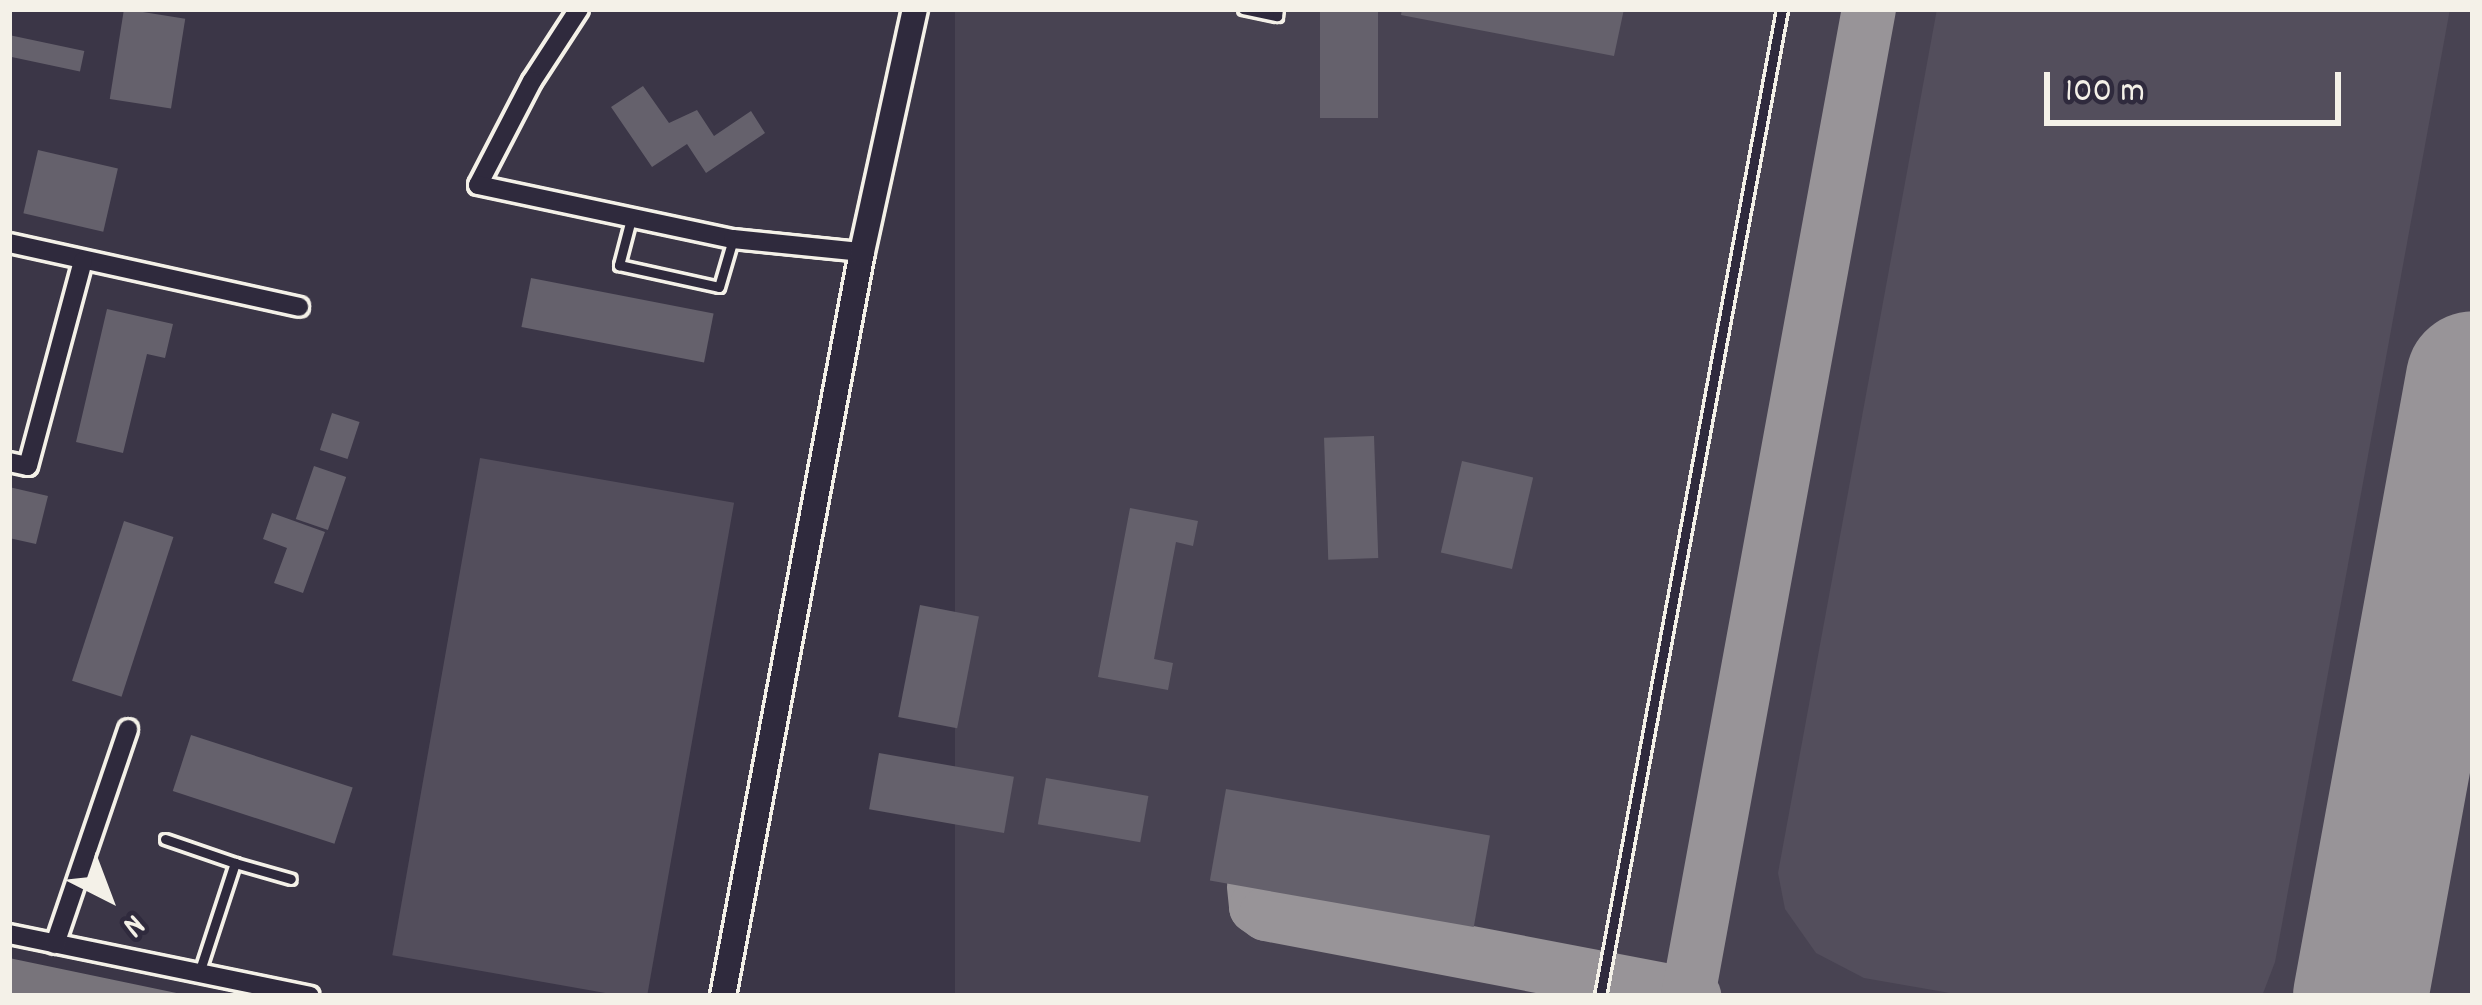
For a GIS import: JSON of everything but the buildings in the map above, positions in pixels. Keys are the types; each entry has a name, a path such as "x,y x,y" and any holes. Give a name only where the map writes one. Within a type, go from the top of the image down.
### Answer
{"street":[{"path":"579,9 532,81 478,185 733,239 862,252"},
{"path":"723,996 862,252 915,9"},
{"path":"9,243 299,307"},
{"path":"9,462 28,466 82,261"},
{"path":"56,944 128,729"},
{"path":"9,934 310,996"}],"lane":[{"path":"1243,9 1277,16 1278,9"},
{"path":"1600,996 1782,9"},
{"path":"631,219 619,266 719,287 733,239"},
{"path":"165,839 290,880"},
{"path":"199,973 235,863"}],"shaded area":[{"path":"955,9 2473,9 2473,996 955,996"},
{"path":"1937,9 2450,9 2275,962 2262,996 1967,996 1864,978 1816,953 1785,909 1778,873"},
{"path":"480,458 734,503 647,996 623,996 392,955"},
{"path":"9,958 186,995 192,996 9,996"}],"taxiway":[{"path":"1688,996 1869,9"},
{"path":"1254,887 1256,907 1266,914 1694,996"},
{"path":"2360,996 2362,983"}],"runway":[{"path":"2360,996 2473,378"}]}
